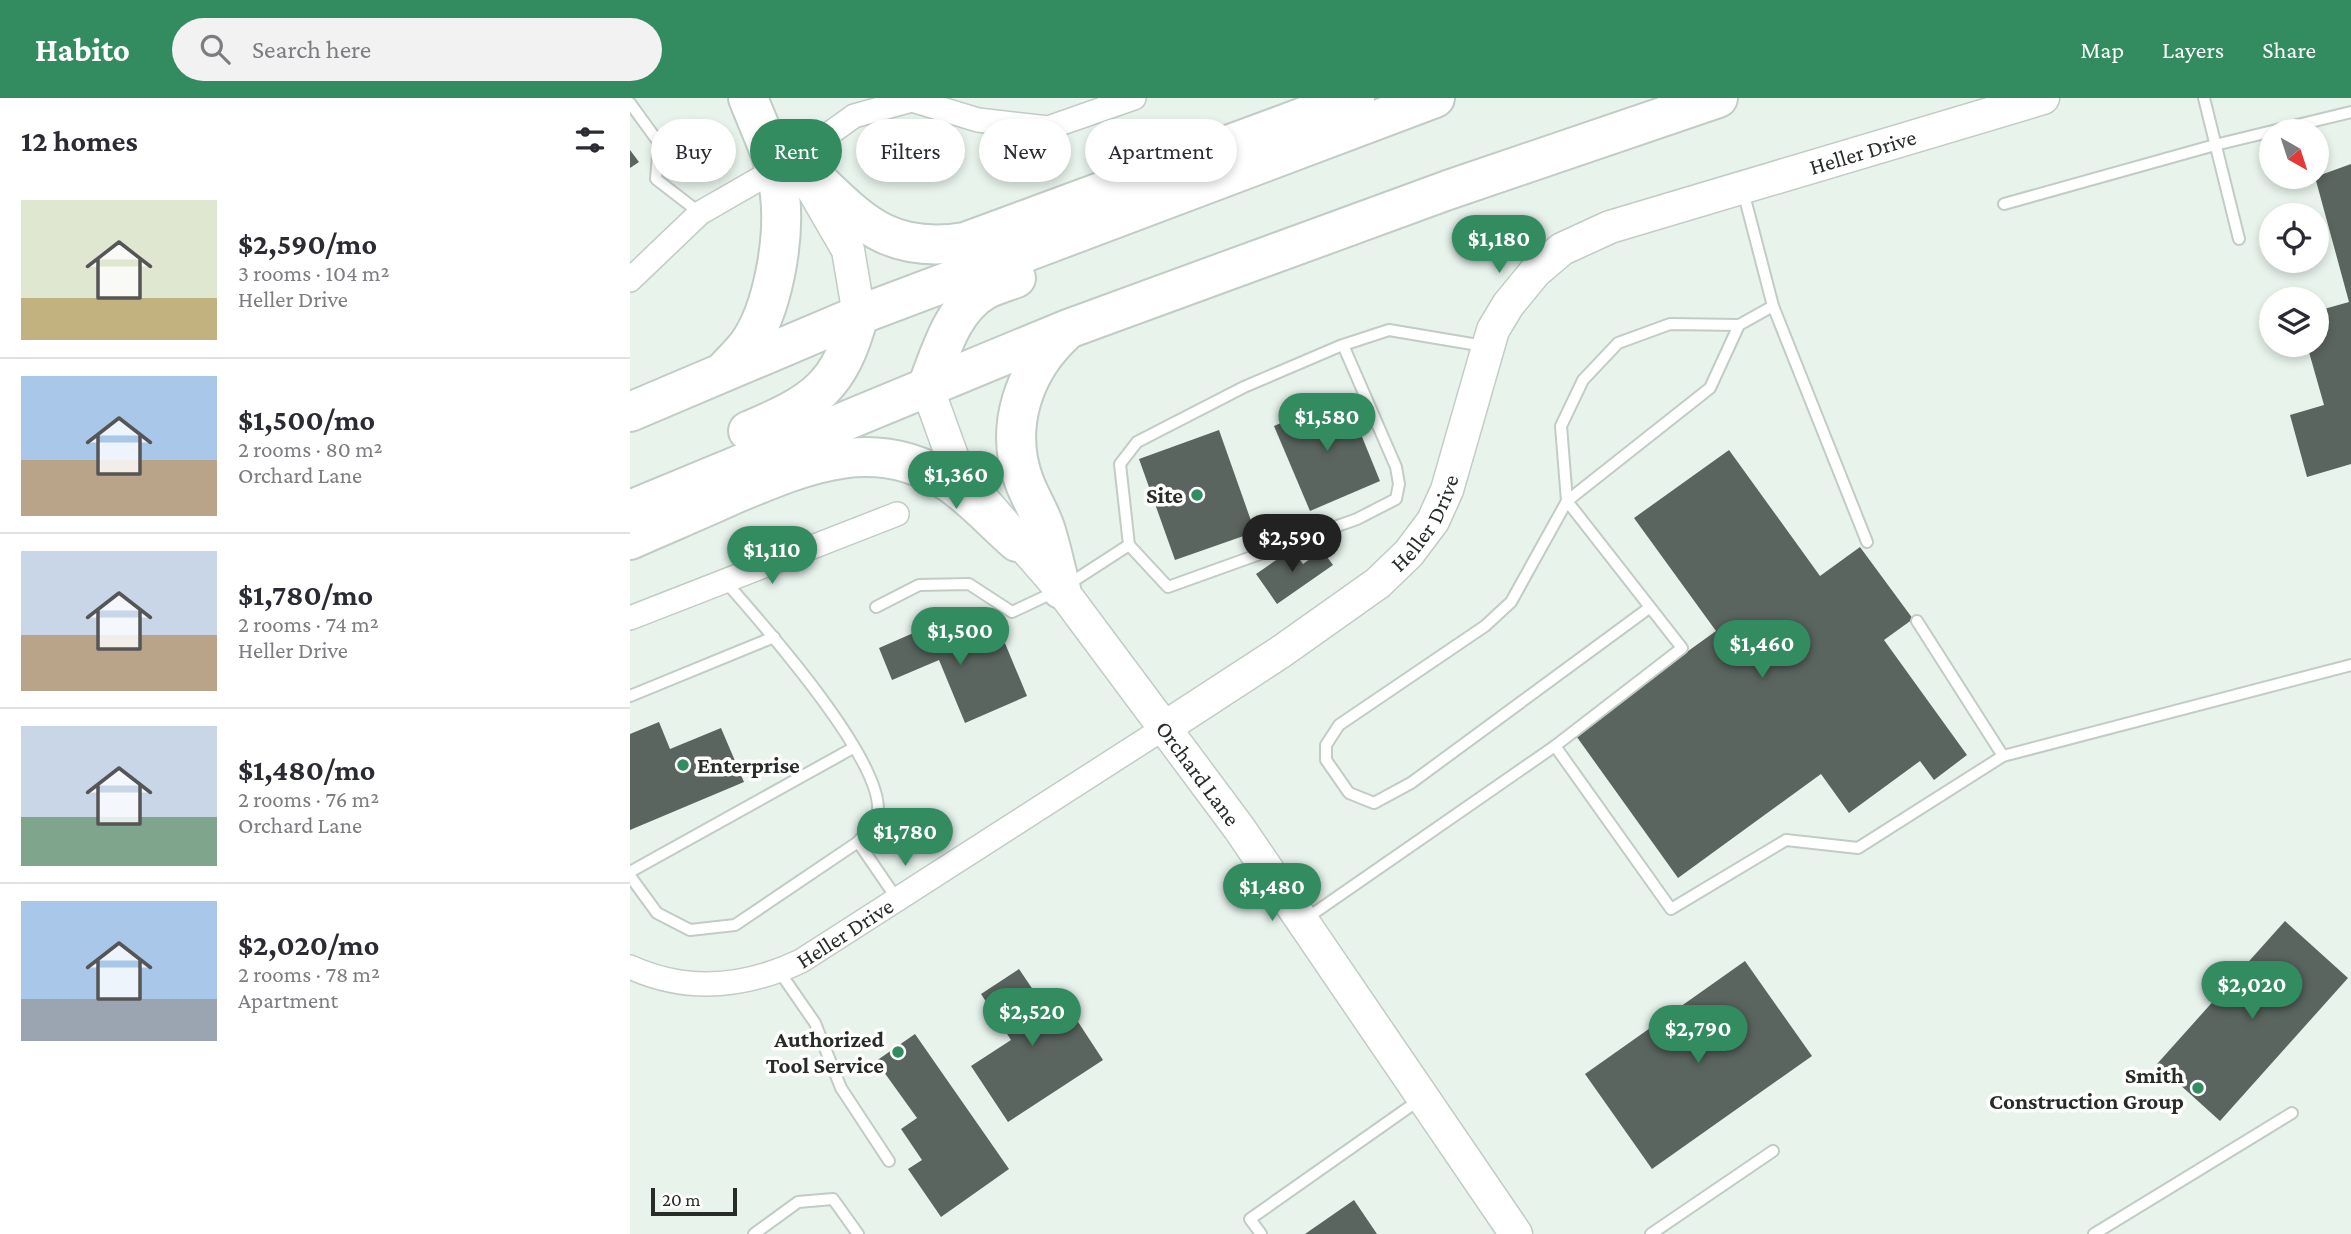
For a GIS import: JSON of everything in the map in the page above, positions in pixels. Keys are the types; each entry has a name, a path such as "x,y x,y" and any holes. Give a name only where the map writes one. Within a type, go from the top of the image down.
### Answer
{"highway":[{"path":"750,98 761,119"},
{"path":"809,182 868,226 906,242 946,245 965,242 1355,98"},
{"path":"630,412 859,315 1435,98"},
{"path":"927,387 956,319 970,301 985,290 1395,136 1451,98"},
{"path":"1061,589 1046,529 1023,480 1016,445 1019,409 1033,367 1068,329 1146,274 1651,98"},
{"path":"630,510 1068,329 1448,190 1718,98"},
{"path":"722,373 747,345 764,316 772,283 782,182"},
{"path":"630,481 795,411 834,379 848,354 859,315"},
{"path":"630,540 798,467 841,458 867,456 900,460 949,482 1017,542"}],"street":[{"path":"842,124 854,116 915,99 978,120 1048,128 1134,98"},
{"name":"Heller Drive","path":"630,967 676,982 708,985 732,984 779,971 801,961 1164,728 1367,591 1409,553 1433,521 1447,490 1493,330 1508,305 1535,272 1562,249 1610,227 2043,98"},
{"path":"630,281 700,213 754,182"},
{"path":"798,182 848,250 859,315"},
{"name":"Orchard Lane","path":"927,387 957,470 1017,542 1061,589 1239,828 1516,1234"},
{"path":"630,618 897,514"}],"lane":[{"path":"2204,98 2239,239"},
{"path":"630,103 659,143 656,180 700,213"},
{"path":"2004,204 2215,145 2351,112"},
{"path":"1742,186 1773,306 1867,542"},
{"path":"1302,921 1555,746 1682,648 1567,501 1561,426 1583,380 1618,343 1670,324 1739,325 1773,306"},
{"path":"1649,608 1411,783 1374,803 1349,793 1326,760 1326,746 1339,725 1485,626 1510,602 1567,501 1710,388 1739,325"},
{"path":"1343,345 1381,428 1399,484 1396,499 1357,519 1168,587 1129,545 1120,464 1137,442 1244,387 1343,345 1389,330 1488,347"},
{"path":"876,607 919,585 969,584 1012,612 1061,589 1129,545"},
{"path":"725,581 831,709 853,748 878,793 877,818 858,842 735,925 690,930 657,914 630,874 853,748"},
{"path":"1917,621 2004,756"},
{"path":"630,696 774,637"},
{"path":"1555,746 1671,909 1786,840 1858,848 2004,756 2351,664"},
{"path":"858,842 897,899"},
{"path":"779,971 815,1023 841,1088 888,1161"},
{"path":"1261,1234 1250,1219 1422,1098"},
{"path":"2094,1234 2292,1113"},
{"path":"1651,1234 1773,1152"},
{"path":"754,1234 798,1202 833,1199 858,1234"}],"building":[{"path":"630,150 639,162 630,168"},
{"path":"2351,164 2351,464 2307,477 2290,415 2324,405 2310,357 2329,357 2329,308 2349,302 2329,228 2329,203 2322,203 2318,189 2329,189 2329,172"},
{"path":"1345,395 1380,481 1310,511 1274,426"},
{"name":"Site","path":"1219,430 1255,532 1175,560 1139,459"},
{"path":"1729,450 1820,576 1860,547 1913,619 1884,640 1967,755 1934,780 1920,761 1849,813 1821,774 1678,878 1574,733 1716,631 1634,518"},
{"path":"1292,549 1303,564 1322,550 1333,565 1277,604 1256,574"},
{"path":"950,617 965,651 1002,636 1027,696 965,723 939,660 892,680 879,648"},
{"name":"Enterprise","path":"659,722 670,749 721,728 744,782 630,830 630,734"},
{"path":"2285,921 2348,978 2220,1121 2157,1064"},
{"path":"1745,961 1812,1056 1652,1169 1585,1074"},
{"path":"1019,969 1048,1012 1065,1002 1103,1060 1008,1122 971,1066 1011,1040 981,994"},
{"path":"915,1034 1009,1169 941,1217 908,1169 922,1160 901,1129 917,1118 876,1061"},
{"path":"1354,1200 1377,1234 1305,1234"}],"place":[{"name":"Site","path":"1197,495"},
{"name":"Enterprise","path":"683,765"},
{"name":"Authorized Tool Service","path":"898,1052"},
{"name":"Smith Construction Group","path":"2198,1088"}]}
